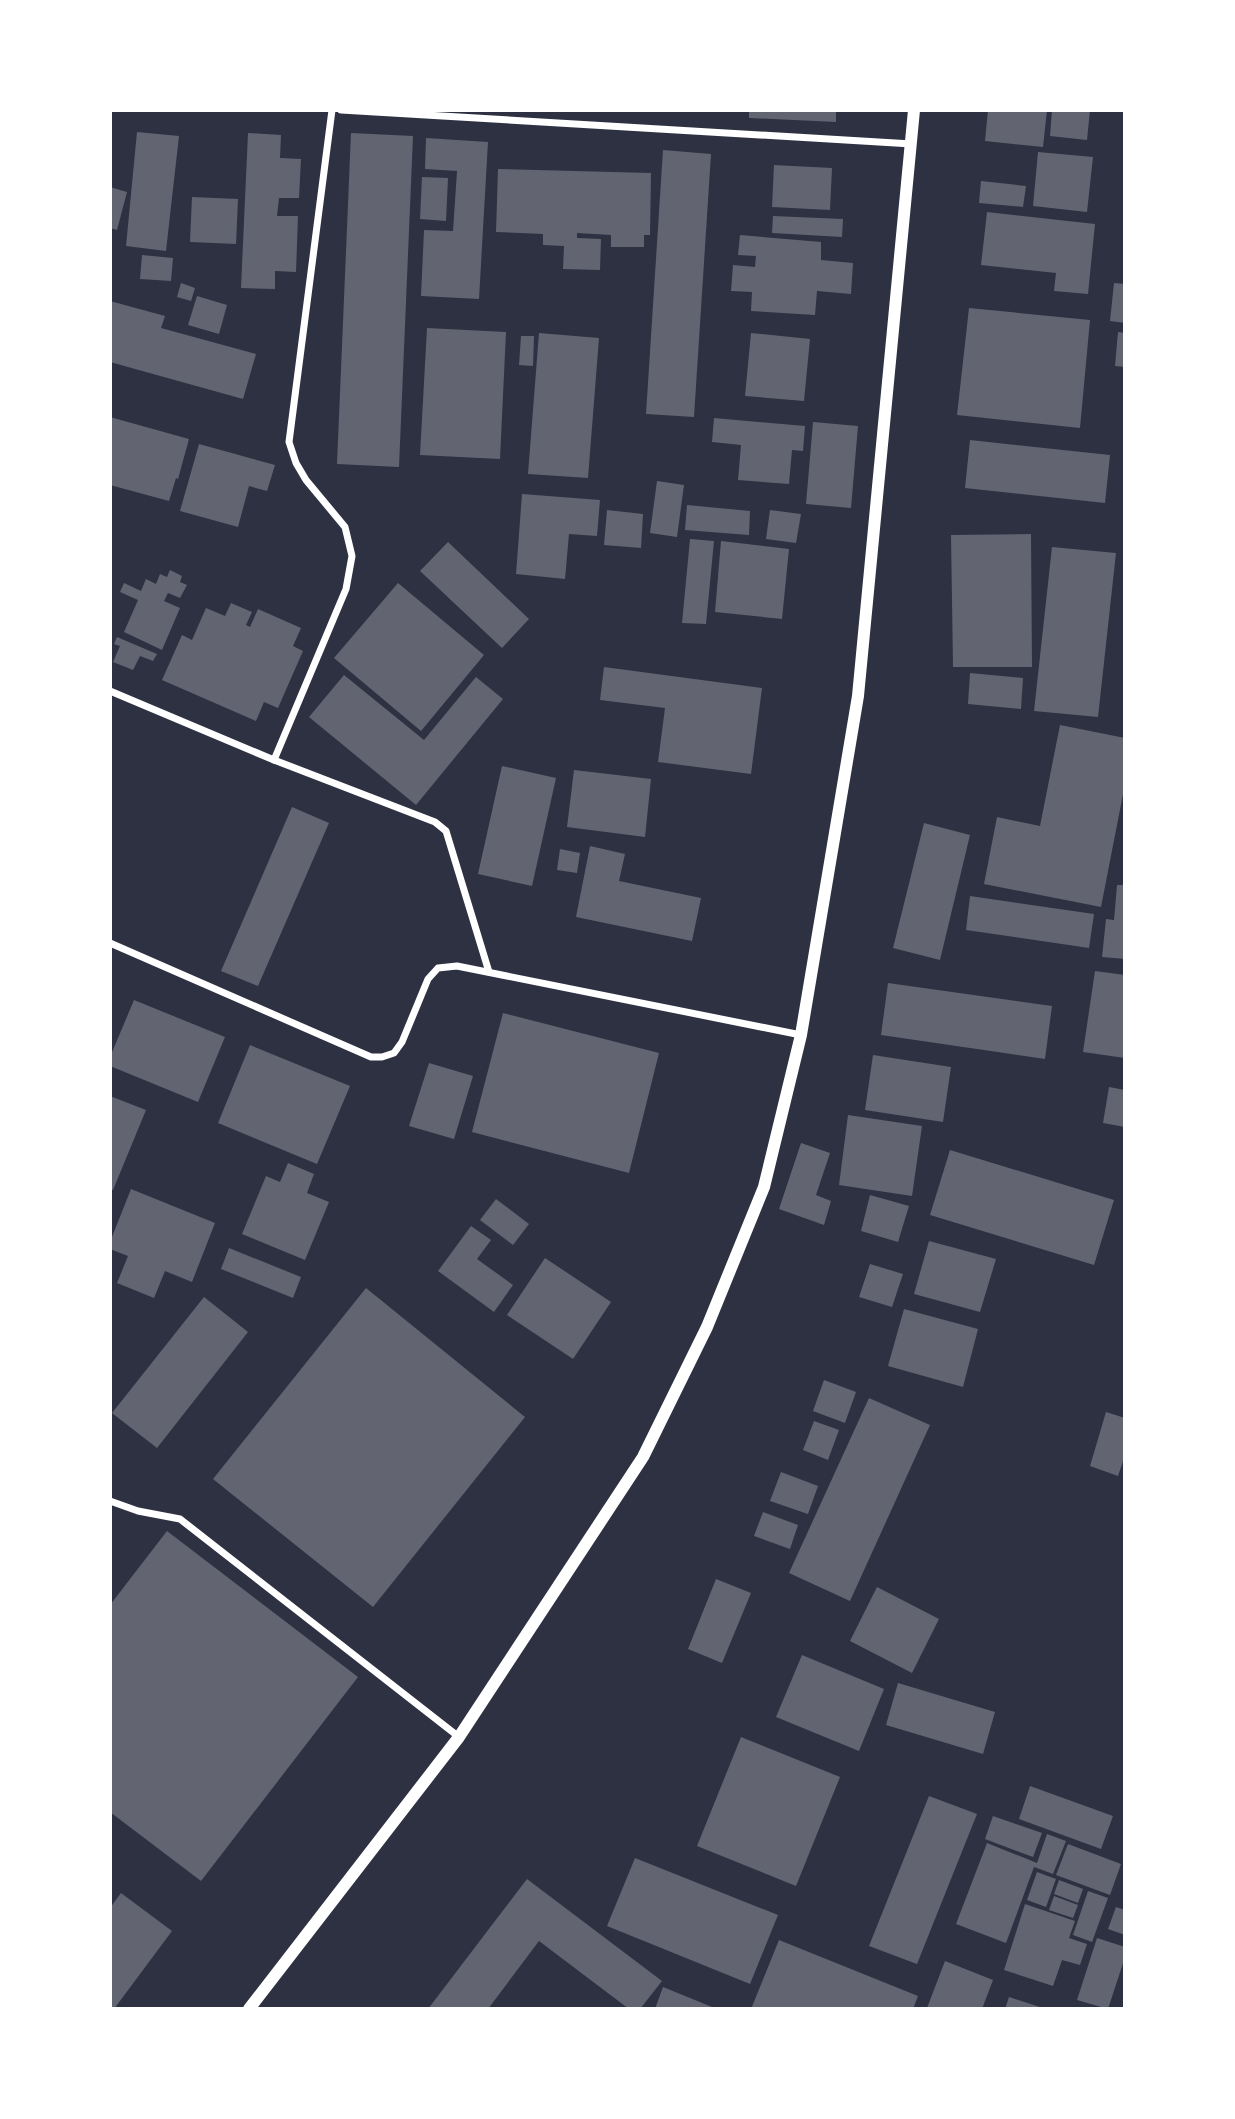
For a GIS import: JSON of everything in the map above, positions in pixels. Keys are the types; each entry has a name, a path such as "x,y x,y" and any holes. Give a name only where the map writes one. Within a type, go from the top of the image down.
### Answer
{"street":[{"path":"274,760 346,589 352,556 345,527 306,480 296,463 289,442 332,110"},
{"path":"341,110 912,144"},
{"path":"249,2009 459,1737 643,1457 706,1327 764,1187 801,1035 858,696 915,110"},
{"path":"110,691 274,760 435,822 446,831 489,972"},
{"path":"110,943 371,1057 394,1053 402,1042 428,979 438,968 457,965 801,1035"},
{"path":"110,1501 138,1511 180,1519 459,1737"}],"building":[{"path":"749,110 836,110 836,122 749,118"},
{"path":"988,110 1047,110 1043,147 985,141"},
{"path":"1052,110 1090,110 1087,140 1050,136"},
{"path":"137,132 179,136 166,251 126,246"},
{"path":"248,133 281,135 280,158 301,159 299,198 279,198 277,216 298,216 296,272 275,271 275,289 241,288"},
{"path":"351,133 413,136 399,467 337,464"},
{"path":"426,138 488,142 479,299 421,296 424,230 453,231 457,171 425,169"},
{"path":"663,150 711,154 694,417 646,414"},
{"path":"1038,152 1093,157 1087,212 1033,206"},
{"path":"774,165 832,168 830,210 772,207"},
{"path":"498,169 651,173 650,235 644,235 644,247 611,247 611,235 577,233 577,238 601,239 600,270 563,269 564,246 543,245 543,234 496,232"},
{"path":"422,177 448,178 446,221 420,219"},
{"path":"981,181 1026,186 1023,207 979,203"},
{"path":"110,187 127,192 117,230 110,228"},
{"path":"192,197 238,199 236,244 190,242"},
{"path":"987,212 1095,224 1088,294 1054,291 1056,273 981,265"},
{"path":"773,216 843,219 842,237 772,233"},
{"path":"740,235 821,242 821,260 853,263 851,294 817,291 815,315 751,311 752,292 731,291 733,265 755,267 756,256 738,255"},
{"path":"142,255 173,258 171,281 140,279"},
{"path":"181,283 195,288 191,301 177,297"},
{"path":"1114,283 1125,284 1125,323 1110,321"},
{"path":"197,296 227,305 219,334 188,325"},
{"path":"110,301 165,316 161,328 256,354 243,399 110,362"},
{"path":"969,308 1090,320 1080,428 957,415"},
{"path":"427,328 506,332 500,459 420,455"},
{"path":"1118,332 1125,333 1125,367 1115,366"},
{"path":"539,333 599,338 588,478 528,474"},
{"path":"751,333 810,339 804,401 745,396"},
{"path":"521,336 534,336 533,366 519,365"},
{"path":"110,417 189,439 169,501 110,485"},
{"path":"714,418 805,426 803,451 792,450 789,484 738,480 741,445 712,442"},
{"path":"813,422 858,426 851,508 806,504"},
{"path":"970,440 1110,455 1105,503 965,488"},
{"path":"199,444 275,465 267,491 249,486 238,527 180,511"},
{"path":"657,481 684,485 677,537 650,533"},
{"path":"522,494 600,500 597,536 569,534 565,579 516,574"},
{"path":"687,505 750,511 749,535 685,530"},
{"path":"607,510 643,514 641,548 604,545"},
{"path":"770,510 801,514 796,543 766,539"},
{"path":"1031,534 1032,667 953,667 951,535"},
{"path":"690,539 714,541 706,624 682,623"},
{"path":"721,541 789,549 782,619 715,612"},
{"path":"448,542 529,619 502,648 420,571"},
{"path":"1052,547 1116,553 1098,717 1034,711"},
{"path":"170,570 182,576 180,582 187,585 180,598 168,593 164,601 180,608 162,650 124,632 138,600 120,592 124,583 141,591 146,579 156,584 160,574 167,577"},
{"path":"398,583 484,655 421,731 334,658"},
{"path":"231,603 252,612 246,625 250,627 258,609 301,628 293,646 303,651 278,708 264,702 256,721 162,680 182,635 192,640 206,608 225,616"},
{"path":"117,637 157,654 153,661 140,656 133,670 113,662 120,646 114,644"},
{"path":"604,667 762,688 751,774 658,762 665,708 600,700"},
{"path":"970,673 1023,678 1021,709 968,704"},
{"path":"344,675 424,740 476,677 503,699 416,805 309,717"},
{"path":"1060,725 1125,738 1125,784 1101,907 984,884 997,817 1040,826"},
{"path":"502,766 556,778 532,886 478,874"},
{"path":"574,770 651,779 645,837 567,827"},
{"path":"292,807 329,823 258,986 221,971"},
{"path":"924,823 970,835 940,960 893,948"},
{"path":"590,846 625,854 619,881 701,898 692,941 576,917"},
{"path":"560,849 580,853 577,873 557,870"},
{"path":"1117,885 1125,885 1125,959 1102,957 1106,919 1114,920"},
{"path":"970,896 1094,914 1089,948 966,930"},
{"path":"1095,971 1125,975 1125,1058 1083,1052"},
{"path":"888,983 1052,1006 1045,1059 881,1035"},
{"path":"134,1000 225,1037 198,1102 110,1066 110,1057"},
{"path":"503,1013 659,1053 629,1173 472,1132"},
{"path":"250,1045 350,1086 317,1164 218,1123"},
{"path":"873,1055 951,1067 943,1122 865,1110"},
{"path":"429,1063 473,1076 454,1139 409,1126"},
{"path":"1109,1087 1125,1090 1125,1127 1103,1123"},
{"path":"110,1096 146,1110 113,1190 110,1189"},
{"path":"848,1115 922,1126 912,1196 839,1185"},
{"path":"801,1143 830,1153 816,1195 831,1201 824,1225 779,1209"},
{"path":"950,1150 1114,1200 1094,1265 930,1215"},
{"path":"288,1163 314,1174 307,1193 329,1202 305,1260 242,1234 266,1176 280,1182"},
{"path":"131,1189 215,1223 192,1282 165,1271 154,1298 117,1283 128,1256 110,1249 110,1242"},
{"path":"870,1195 909,1206 898,1242 861,1231"},
{"path":"496,1199 529,1224 513,1245 480,1220"},
{"path":"471,1226 491,1240 477,1259 513,1285 494,1312 438,1271"},
{"path":"929,1241 996,1259 980,1312 914,1294"},
{"path":"229,1248 301,1277 293,1298 221,1269"},
{"path":"545,1258 611,1302 573,1359 507,1315"},
{"path":"870,1264 903,1274 892,1307 859,1297"},
{"path":"366,1288 525,1417 373,1607 213,1479"},
{"path":"204,1297 248,1332 157,1448 112,1413"},
{"path":"904,1309 978,1329 963,1387 888,1366"},
{"path":"824,1380 856,1392 845,1423 813,1411"},
{"path":"869,1398 930,1425 850,1601 789,1573"},
{"path":"1106,1412 1125,1418 1125,1455 1118,1476 1090,1466"},
{"path":"814,1421 839,1430 828,1460 803,1450"},
{"path":"781,1472 818,1486 808,1514 770,1501"},
{"path":"763,1512 798,1525 790,1549 754,1536"},
{"path":"167,1531 358,1677 201,1881 110,1812 110,1605"},
{"path":"716,1579 751,1593 722,1663 688,1649"},
{"path":"877,1587 939,1619 912,1673 850,1641"},
{"path":"802,1655 884,1689 859,1751 776,1717"},
{"path":"898,1683 995,1712 983,1754 886,1725"},
{"path":"741,1737 840,1777 796,1886 697,1846"},
{"path":"1030,1786 1113,1816 1101,1849 1019,1819"},
{"path":"929,1796 977,1814 917,1964 869,1946"},
{"path":"993,1816 1042,1833 1033,1857 985,1839"},
{"path":"1047,1834 1066,1841 1053,1874 1034,1867 1006,1943 956,1924 987,1843 1037,1863"},
{"path":"1068,1844 1121,1864 1110,1895 1056,1875"},
{"path":"635,1858 778,1915 750,1984 607,1926"},
{"path":"1037,1872 1056,1879 1046,1907 1027,1900"},
{"path":"527,1879 662,1981 640,2009 629,2009 539,1941 488,2009 428,2009"},
{"path":"1059,1880 1083,1889 1078,1903 1054,1894"},
{"path":"1088,1891 1108,1898 1092,1942 1073,1935"},
{"path":"121,1893 172,1931 114,2009 110,2009 110,1908"},
{"path":"1054,1896 1078,1905 1073,1918 1049,1910"},
{"path":"1025,1904 1075,1921 1069,1938 1087,1944 1080,1965 1062,1960 1053,1986 1004,1970"},
{"path":"1116,1907 1125,1910 1125,1935 1108,1929"},
{"path":"1097,1938 1125,1947 1125,1957 1108,2009 1077,2000"},
{"path":"779,1940 918,1996 913,2009 751,2009"},
{"path":"945,1961 993,1980 982,2009 927,2008"},
{"path":"663,1987 717,2009 655,2009"},
{"path":"1009,1997 1043,2008 1043,2009 1005,2009"}]}
